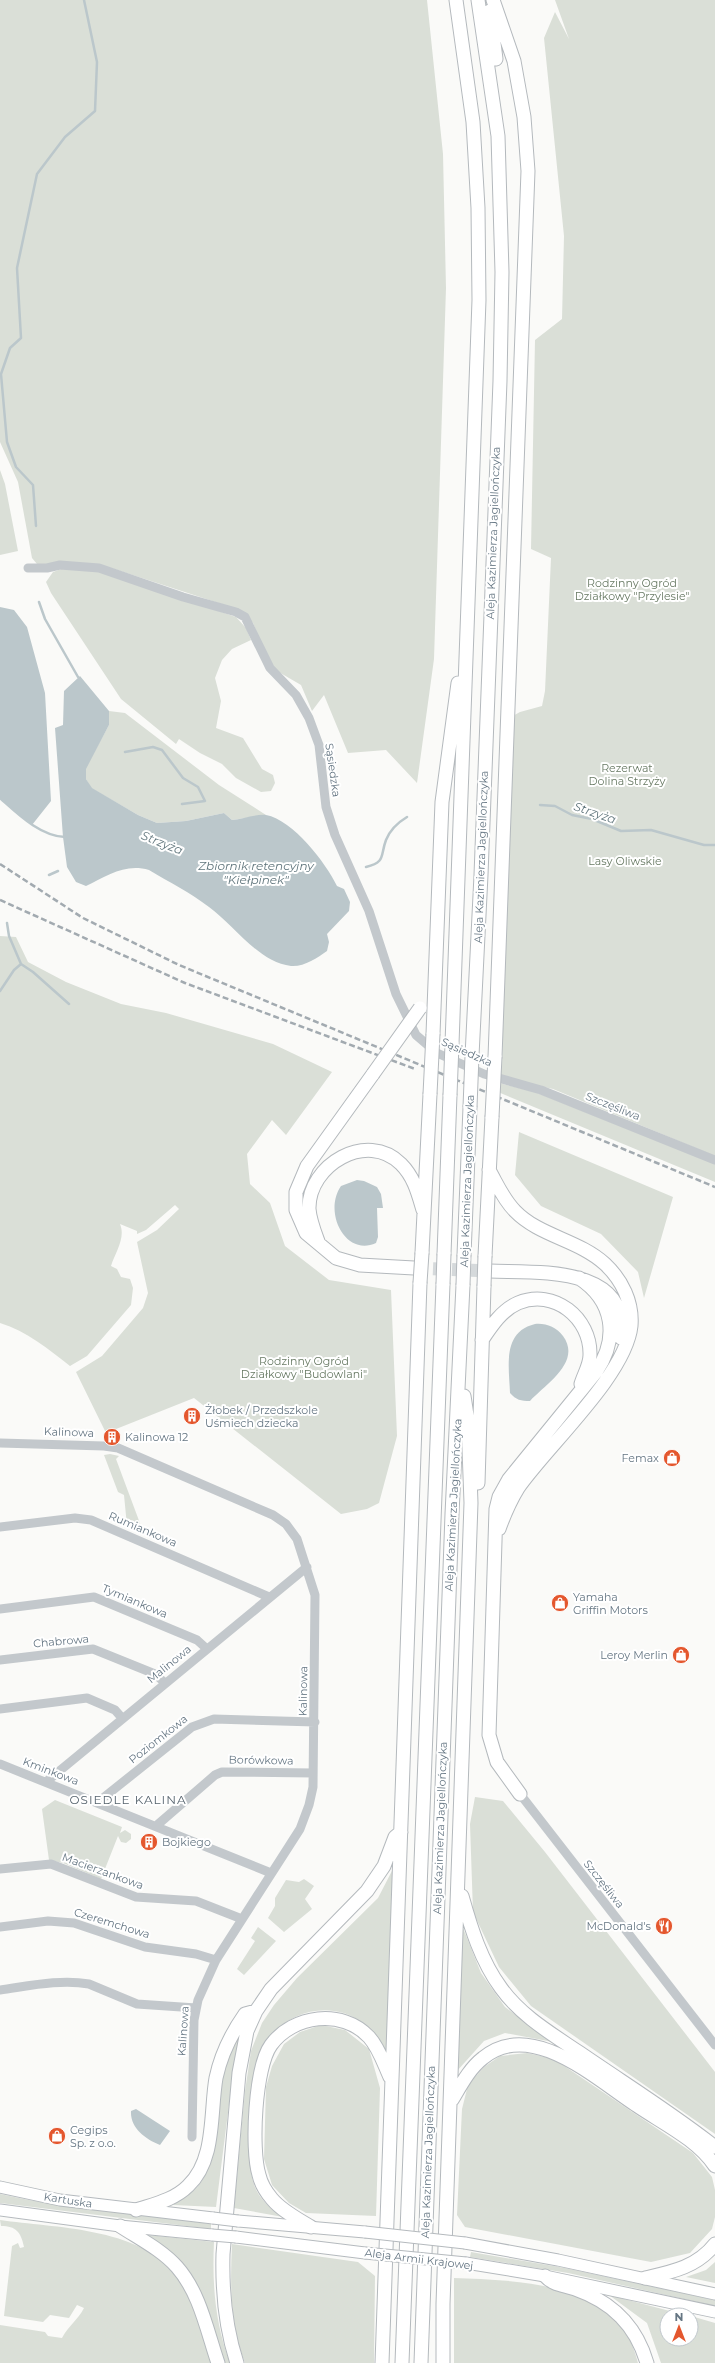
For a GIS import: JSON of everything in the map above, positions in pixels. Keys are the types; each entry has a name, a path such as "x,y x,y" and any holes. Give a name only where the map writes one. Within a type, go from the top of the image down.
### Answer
{"highway":[{"name":"Aleja Kazimierza Jagiellończyka","path":"402,2363 479,300 478,208 473,122 456,0"},
{"name":"Aleja Kazimierza Jagiellończyka","path":"422,2363 452,1514 460,1374 500,381 501,221 498,136 478,0"},
{"path":"488,0 503,123 498,136"},
{"path":"471,1504 478,1489 485,1256 495,1057 528,171 524,117 514,61 493,0"},
{"path":"382,2363 420,1283 433,1034 442,802 468,604"},
{"path":"414,1268 351,1263 336,1258 306,1233 298,1219 296,1200 298,1184 307,1166 420,1008 434,984"},
{"path":"319,1244 310,1216 312,1190 324,1170 346,1154 373,1152 395,1159 412,1179 423,1210"},
{"path":"489,1170 508,1202 522,1217 587,1251 618,1278 629,1304 631,1327 623,1352 616,1365 518,1488 496,1536"},
{"path":"490,1271 555,1274 579,1278 595,1284 607,1292 618,1306 622,1327 616,1365"},
{"path":"520,1794 497,1762 489,1735 496,1509 502,1490 602,1363 609,1344 610,1332 607,1312 601,1299 579,1278"},
{"path":"482,1340 499,1316 518,1303 541,1300 563,1305 579,1319 589,1341 590,1355 580,1391"},
{"path":"443,2363 443,2304 452,2101 471,1504 468,1422 460,1374"},
{"path":"237,2363 227,2325 222,2281 223,2254 239,2073 247,2031 256,2011 271,1989 367,1891 384,1866 395,1837 401,1832"},
{"path":"458,1885 472,1933 485,1962 500,1988 518,2008 552,2034 715,2147"},
{"path":"136,2210 169,2199 189,2186 198,2175 208,2145 220,2061 230,2037 245,2014 256,2011"},
{"path":"311,2227 275,2203 264,2188 259,2176 256,2151 257,2096 260,2074 270,2046 282,2032 294,2024 317,2019 341,2021 361,2030 369,2038 382,2058 391,2081"},
{"path":"452,2101 471,2070 491,2053 519,2044 546,2048 576,2065 696,2146 715,2166"},
{"path":"120,2226 163,2254 177,2268 198,2303 218,2363"},
{"path":"646,2278 676,2271 697,2262 715,2244"},
{"path":"545,2276 551,2282 598,2298 616,2310 634,2332 643,2348 647,2363"}],"main road":[{"name":"Kartuska","path":"0,2186 60,2200 136,2210"},
{"name":"Kartuska","path":"0,2210 120,2226"},
{"name":"Aleja Armii Krajowej","path":"136,2210 465,2242 646,2278 715,2294"},
{"name":"Aleja Armii Krajowej","path":"120,2226 236,2237 466,2264 545,2276 715,2312"}],"street":[{"name":"Sąsiedzka","path":"28,568 47,568 60,564 99,568 183,597 236,612 245,617 270,668 296,695 310,718 319,745 326,807 335,835 369,911 407,1022 423,1043 437,1053 501,1080"},
{"name":"Szczęśliwa","path":"501,1080 541,1090 715,1160"},
{"name":"Kalinowa","path":"0,1443 104,1446 125,1451 273,1515 286,1524 297,1539 315,1595 315,1722 311,1798 305,1818 206,1978 196,2008 192,2137"},
{"name":"Rumiankowa","path":"0,1527 75,1518 91,1520 269,1597"},
{"name":"Malinowa","path":"46,1782 307,1567"},
{"name":"Tymiankowa","path":"0,1609 94,1597 197,1640 207,1649"},
{"name":"Chabrowa","path":"0,1660 93,1649 155,1674 165,1683"},
{"path":"0,1709 87,1698 115,1710 122,1718"},
{"name":"Poziomkowa","path":"98,1802 192,1727 201,1722 214,1720 315,1722"},
{"name":"Kminkowa","path":"0,1764 98,1802 271,1873"},
{"name":"Borówkowa","path":"156,1826 215,1775 222,1772 313,1773"},
{"name":"Szczęśliwa","path":"520,1794 715,2045"},
{"name":"Macierzankowa","path":"0,1869 51,1864 136,1897 196,1901 242,1919"},
{"name":"Czeremchowa","path":"0,1927 48,1921 74,1923 145,1947 196,1954 216,1960"},
{"path":"0,1990 56,1983 81,1982 137,2004 196,2008"}],"green space":[{"path":"0,0 427,0 443,154 446,288 434,659 417,783 386,750 348,753 324,695 312,711 301,685 277,671 266,656 253,623 240,610 108,567 42,565 37,564 32,558 18,482 0,442"},
{"path":"555,0 715,0 715,1156 553,1089 499,1077 499,1068 502,1068 511,717 520,712 542,706 545,691 551,558 531,549 535,340 562,319 564,236 544,38 555,12 569,39"},
{"path":"0,470 5,484 18,551 0,555"},
{"path":"67,567 108,573 236,617 246,628 251,640 232,649 222,660 215,678 221,701 216,728 243,738 262,769 273,775 275,783 271,791 261,792 236,778 222,764 200,753 179,739 176,744 121,699 51,593 46,582 53,572"},
{"path":"109,711 125,713 219,785 266,815 232,820 224,813 186,821 157,823 138,815 91,788 86,779 85,769 109,725"},
{"name":"Rodzinny Ogród Działkowy \"Budowlani\"","path":"0,936 16,937 28,962 66,982 121,1004 166,1013 273,1044 332,1072 286,1135 272,1120 247,1154 250,1184 270,1203 285,1246 329,1280 391,1290 397,1436 379,1503 367,1509 341,1514 194,1398 106,1433 76,1372 102,1356 143,1308 148,1293 137,1242 157,1230 179,1209 175,1205 146,1230 137,1234 137,1231 120,1224 122,1229 121,1240 111,1266 117,1269 121,1277 130,1279 133,1288 131,1305 87,1356 70,1366 28,1336 10,1326 0,1323"},
{"path":"499,1083 535,1092 715,1164 715,1182 498,1092"},
{"path":"519,1132 673,1197 644,1298 638,1272 601,1234 541,1206 515,1175"},
{"path":"110,1454 119,1456 116,1459 144,1534 127,1526 124,1495 118,1492 104,1455"},
{"path":"475,1797 503,1801 545,1852 715,2072 715,2134 531,2006 499,1967 473,1912 470,1824"},
{"path":"55,1800 122,1827 120,1833 125,1830 131,1834 131,1839 126,1843 121,1842 118,1836 101,1879 63,1863 49,1860 42,1809"},
{"path":"395,1865 388,2056 369,2028 365,2024 347,2014 333,2011 305,2013 280,2027 270,2037 262,2049 258,2060 250,2114 250,2153 253,2181 258,2193 269,2206 283,2217 234,2208 245,2091 251,2051 262,2023 274,2005 297,1978 378,1898"},
{"path":"304,1879 314,1886 305,1899 312,1909 284,1932 268,1918 275,1906 275,1898 286,1880 299,1882"},
{"path":"258,1927 276,1941 244,1975 237,1969 255,1941 251,1938"},
{"path":"463,1928 481,1973 505,2007 553,2042 505,2033 484,2041 457,2071"},
{"path":"321,2025 345,2030 369,2049 380,2088 376,2216 306,2213 289,2203 272,2185 264,2159 266,2087 272,2066 284,2044 300,2032"},
{"path":"240,2030 216,2207 173,2205 190,2194 197,2187 208,2168 214,2144 220,2094 225,2069 231,2049"},
{"path":"527,2053 554,2059 693,2153 712,2177 715,2190 715,2217 712,2229 690,2253 651,2262 465,2227 457,2215 462,2109 468,2085 484,2067 500,2056"},
{"path":"0,2194 79,2208 211,2224 211,2229 0,2203"},
{"path":"0,2220 94,2232 118,2238 140,2247 159,2259 175,2274 188,2294 202,2328 212,2363 0,2363 0,2325 45,2332 48,2336 62,2338 84,2308 77,2305 69,2318 50,2315 43,2322 4,2316 12,2246 18,2243 20,2248 24,2247 21,2237 17,2231 10,2227 1,2226"},
{"path":"148,2235 214,2242 214,2288 221,2333 230,2363 224,2363 192,2278 173,2254"},
{"path":"232,2244 358,2262 375,2276 374,2363 245,2363 236,2334 232,2304"},
{"path":"471,2252 565,2268 715,2300 715,2306 568,2273 470,2257"},
{"path":"715,2262 715,2283 686,2277 706,2270"},
{"path":"454,2278 495,2280 540,2285 562,2290 582,2297 600,2307 620,2324 630,2340 638,2363 454,2363"},
{"path":"609,2295 659,2308 659,2347 699,2347 699,2318 715,2323 715,2363 661,2363 647,2323"}],"water":[{"path":"0,607 14,610 27,627 45,693 51,801 32,825 0,798"},
{"name":"Zbiornik retencyjny \"Kiełpinek\"","path":"80,676 109,711 109,725 86,769 86,779 92,788 138,815 157,823 186,821 224,813 232,820 266,815 287,825 308,844 317,855 337,886 344,889 350,902 349,911 327,934 329,942 327,951 305,964 296,966 279,963 268,958 247,942 202,902 149,870 140,868 124,869 86,886 76,882 67,867 63,837 55,728 63,725 64,691"},
{"path":"357,1180 364,1181 377,1187 381,1194 383,1208 377,1208 378,1237 376,1243 365,1246 355,1244 347,1238 340,1230 336,1219 336,1196 341,1186"},
{"path":"535,1324 543,1324 557,1330 563,1336 568,1346 568,1355 560,1372 552,1380 530,1401 521,1400 517,1399 510,1393 510,1351 512,1342 517,1334 524,1328"},
{"path":"136,2109 170,2131 160,2145 149,2140 136,2128 131,2117 131,2111"}],"waterway":[{"path":"36,526 33,485 16,467 7,442 1,374 10,348 21,338 17,268 37,174 65,137 95,111 97,62 84,0"},
{"path":"39,602 45,619 78,677"},
{"path":"125,752 153,747 162,750 183,778 198,787 205,801 182,804"},
{"name":"Strzyża","path":"0,798 22,817 38,828 47,833 65,837"},
{"name":"Strzyża","path":"540,805 555,806 572,815 592,819 621,831 651,830 704,845 715,845"},
{"name":"Strzyża","path":"366,867 377,863 380,860 386,840 390,833 397,824 407,817"},
{"path":"49,875 58,871"},
{"path":"7,923 9,936 21,964 33,972 69,1004"},
{"path":"0,991 14,970 21,964"}],"tunnel":[{"path":"414,1268 490,1271"}],"railway":[{"path":"0,864 83,918 179,965 715,1187"},
{"path":"0,900 185,983 415,1069"}],"place":[{"name":"Żłobek / Przedszkole Uśmiech dziecka","path":"192,1416"},
{"name":"Kalinowa 12","path":"112,1437"},
{"name":"Femax","path":"672,1458"},
{"name":"Yamaha Griffin Motors","path":"560,1603"},
{"name":"Leroy Merlin","path":"681,1655"},
{"name":"Bojkiego","path":"149,1842"},
{"name":"McDonald's","path":"664,1926"},
{"name":"Cegips Sp. z o.o.","path":"57,2136"}],"district":[{"name":"OSIEDLE KALINA","path":"128,1800"}],"park label":[{"name":"Rodzinny Ogród Działkowy \"Przylesie\"","path":"632,589"},
{"name":"Rezerwat Dolina Strzyży","path":"627,774"},
{"name":"Lasy Oliwskie","path":"625,861"}]}
